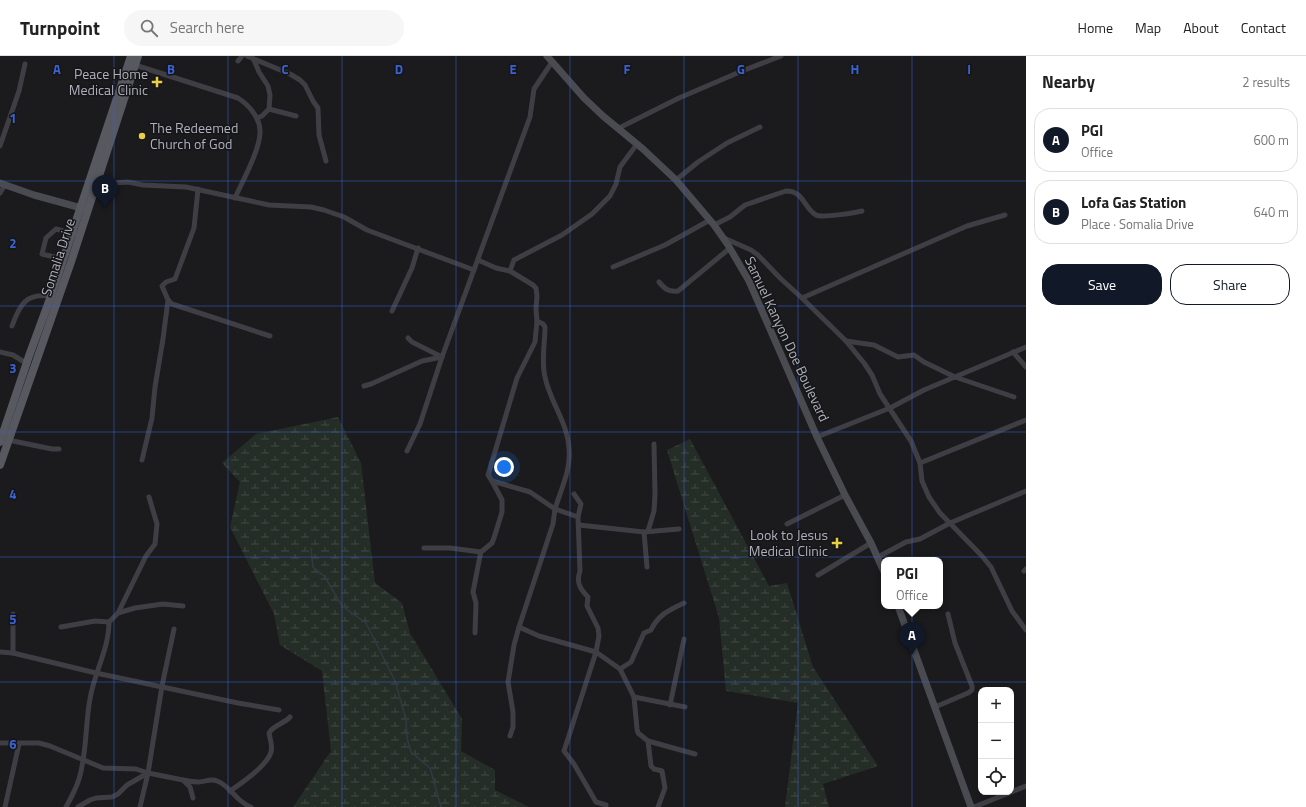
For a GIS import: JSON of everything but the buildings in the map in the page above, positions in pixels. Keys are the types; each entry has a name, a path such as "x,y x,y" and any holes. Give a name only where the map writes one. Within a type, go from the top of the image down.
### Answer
{"main road":[{"name":"Somalia Drive","path":"0,465 4,441 59,298 89,181 131,56"},
{"name":"Somalia Drive","path":"83,209 97,184 138,56"},
{"name":"Somalia Drive","path":"4,441 1,433 63,259 76,234"}],"street":[{"path":"238,61 242,56"},
{"path":"247,56 290,74 305,85 318,108 319,135 326,161"},
{"name":"Samuel Kanyon Doe Boulevard","path":"547,56 584,98 676,180 724,238 749,281 817,437 881,564"},
{"path":"619,128 678,98 781,56"},
{"path":"254,60 259,72 268,86 270,95 269,109 262,116 257,118"},
{"path":"407,451 420,424 442,357 530,117 534,89 552,62"},
{"path":"0,146 19,91 25,64"},
{"path":"135,65 238,98 244,102 257,118 260,133 256,150 235,198"},
{"path":"269,109 296,116"},
{"path":"676,180 711,152 734,138 760,127"},
{"path":"510,271 514,260 562,234 592,214 610,196 616,184 620,167 637,144"},
{"path":"97,184 128,182 143,185 186,187 269,205 311,207 324,210 353,221 367,230 474,270"},
{"path":"0,193 2,184 83,209"},
{"path":"198,189 195,222 189,244 175,278 166,282 162,286 168,300 172,304 270,336"},
{"path":"613,267 712,223 730,217 745,205 786,190 792,191 799,195 809,209 817,216 852,214 862,211"},
{"path":"802,298 967,226 1004,215"},
{"path":"63,259 42,254 46,238 56,229 76,234"},
{"path":"724,238 751,250 846,341 864,362 872,375 880,394 911,441 920,463 922,481 929,496 940,513 991,567 1012,611 1026,630"},
{"path":"392,311 412,268 418,248"},
{"path":"659,282 664,289 678,291 730,248"},
{"path":"475,633 476,603 473,592 481,552 492,543 502,512 502,500 489,478 490,469 517,378 535,342 537,321 536,288 510,271 496,268 478,260"},
{"path":"12,326 16,316 26,300 40,294 51,296"},
{"path":"142,460 152,418 154,387 163,339 168,300"},
{"path":"510,736 513,727 508,682 518,627 553,524 555,509 569,468 568,437 544,376 543,366 545,327 537,321"},
{"path":"408,338 442,357"},
{"path":"846,341 874,345 898,357 914,355 924,362 955,377 1014,397"},
{"path":"817,437 890,408 924,390 1026,347"},
{"path":"0,352 13,355 26,363"},
{"path":"1013,352 1026,367"},
{"path":"364,386 422,362 442,357"},
{"path":"920,463 1026,420"},
{"path":"4,441 59,449"},
{"path":"647,567 646,532 654,512 655,495 654,444"},
{"path":"492,481 530,492 555,509 578,516"},
{"path":"878,557 906,542 920,539 950,523 1026,491"},
{"path":"574,494 581,504 578,516 580,571 578,581 581,590 588,596 587,606 598,628 599,636 596,652 564,751 577,769 596,802 606,805"},
{"path":"787,524 845,495"},
{"path":"61,627 95,621 108,622 118,613 146,556 155,544 157,524 149,497"},
{"path":"579,525 646,532 678,529"},
{"path":"818,575 871,543"},
{"path":"424,548 450,548 481,552"},
{"path":"620,669 631,662 644,633 651,630 655,621 670,609 684,603"},
{"path":"118,613 135,608 162,604 183,606"},
{"path":"899,609 972,807 1026,786"},
{"path":"13,614 13,653"},
{"path":"935,707 972,690 972,686 955,643 948,614"},
{"path":"66,807 76,787 83,760 90,699 96,672 108,639 108,622"},
{"path":"518,627 539,636 596,652 620,669 634,697 638,733 648,741 695,754"},
{"path":"140,807 148,773 162,686 174,629"},
{"path":"670,705 684,639"},
{"path":"0,652 13,653 238,703 279,710"},
{"path":"634,697 685,707"},
{"path":"230,791 241,784 267,760 272,747 269,733 271,729 286,721 290,717"},
{"path":"648,741 651,766 662,772 665,788 658,807"},
{"path":"0,743 39,743 50,746 103,768 127,768 198,782 215,780 223,784 238,799 251,807"},
{"path":"5,807 20,744"},
{"path":"78,807 96,798 112,797 118,794 127,785 148,773"},
{"path":"183,780 190,787 194,798"}],"green space":[{"path":"338,417 361,463 375,583 402,603 410,633 462,719 461,751 495,770 495,790 529,807 293,807 331,751 322,671 280,645 274,614 230,527 240,482 222,463 256,434"},
{"path":"690,439 769,586 787,583 813,667 878,766 823,784 829,807 785,807 798,703 726,691 719,618 667,450"}],"waterway":[{"path":"311,548 313,567 325,577 342,606 366,623 395,681 406,719 407,738 411,752 430,768 441,807"}],"place":[{"name":"Peace Home Medical Clinic","path":"157,82"},
{"name":"The Redeemed Church of God","path":"142,136"},
{"name":"Lofa Gas Station","path":"105,208"},
{"name":"Look to Jesus Medical Clinic","path":"837,543"},
{"name":"PGI","path":"912,655"}]}
